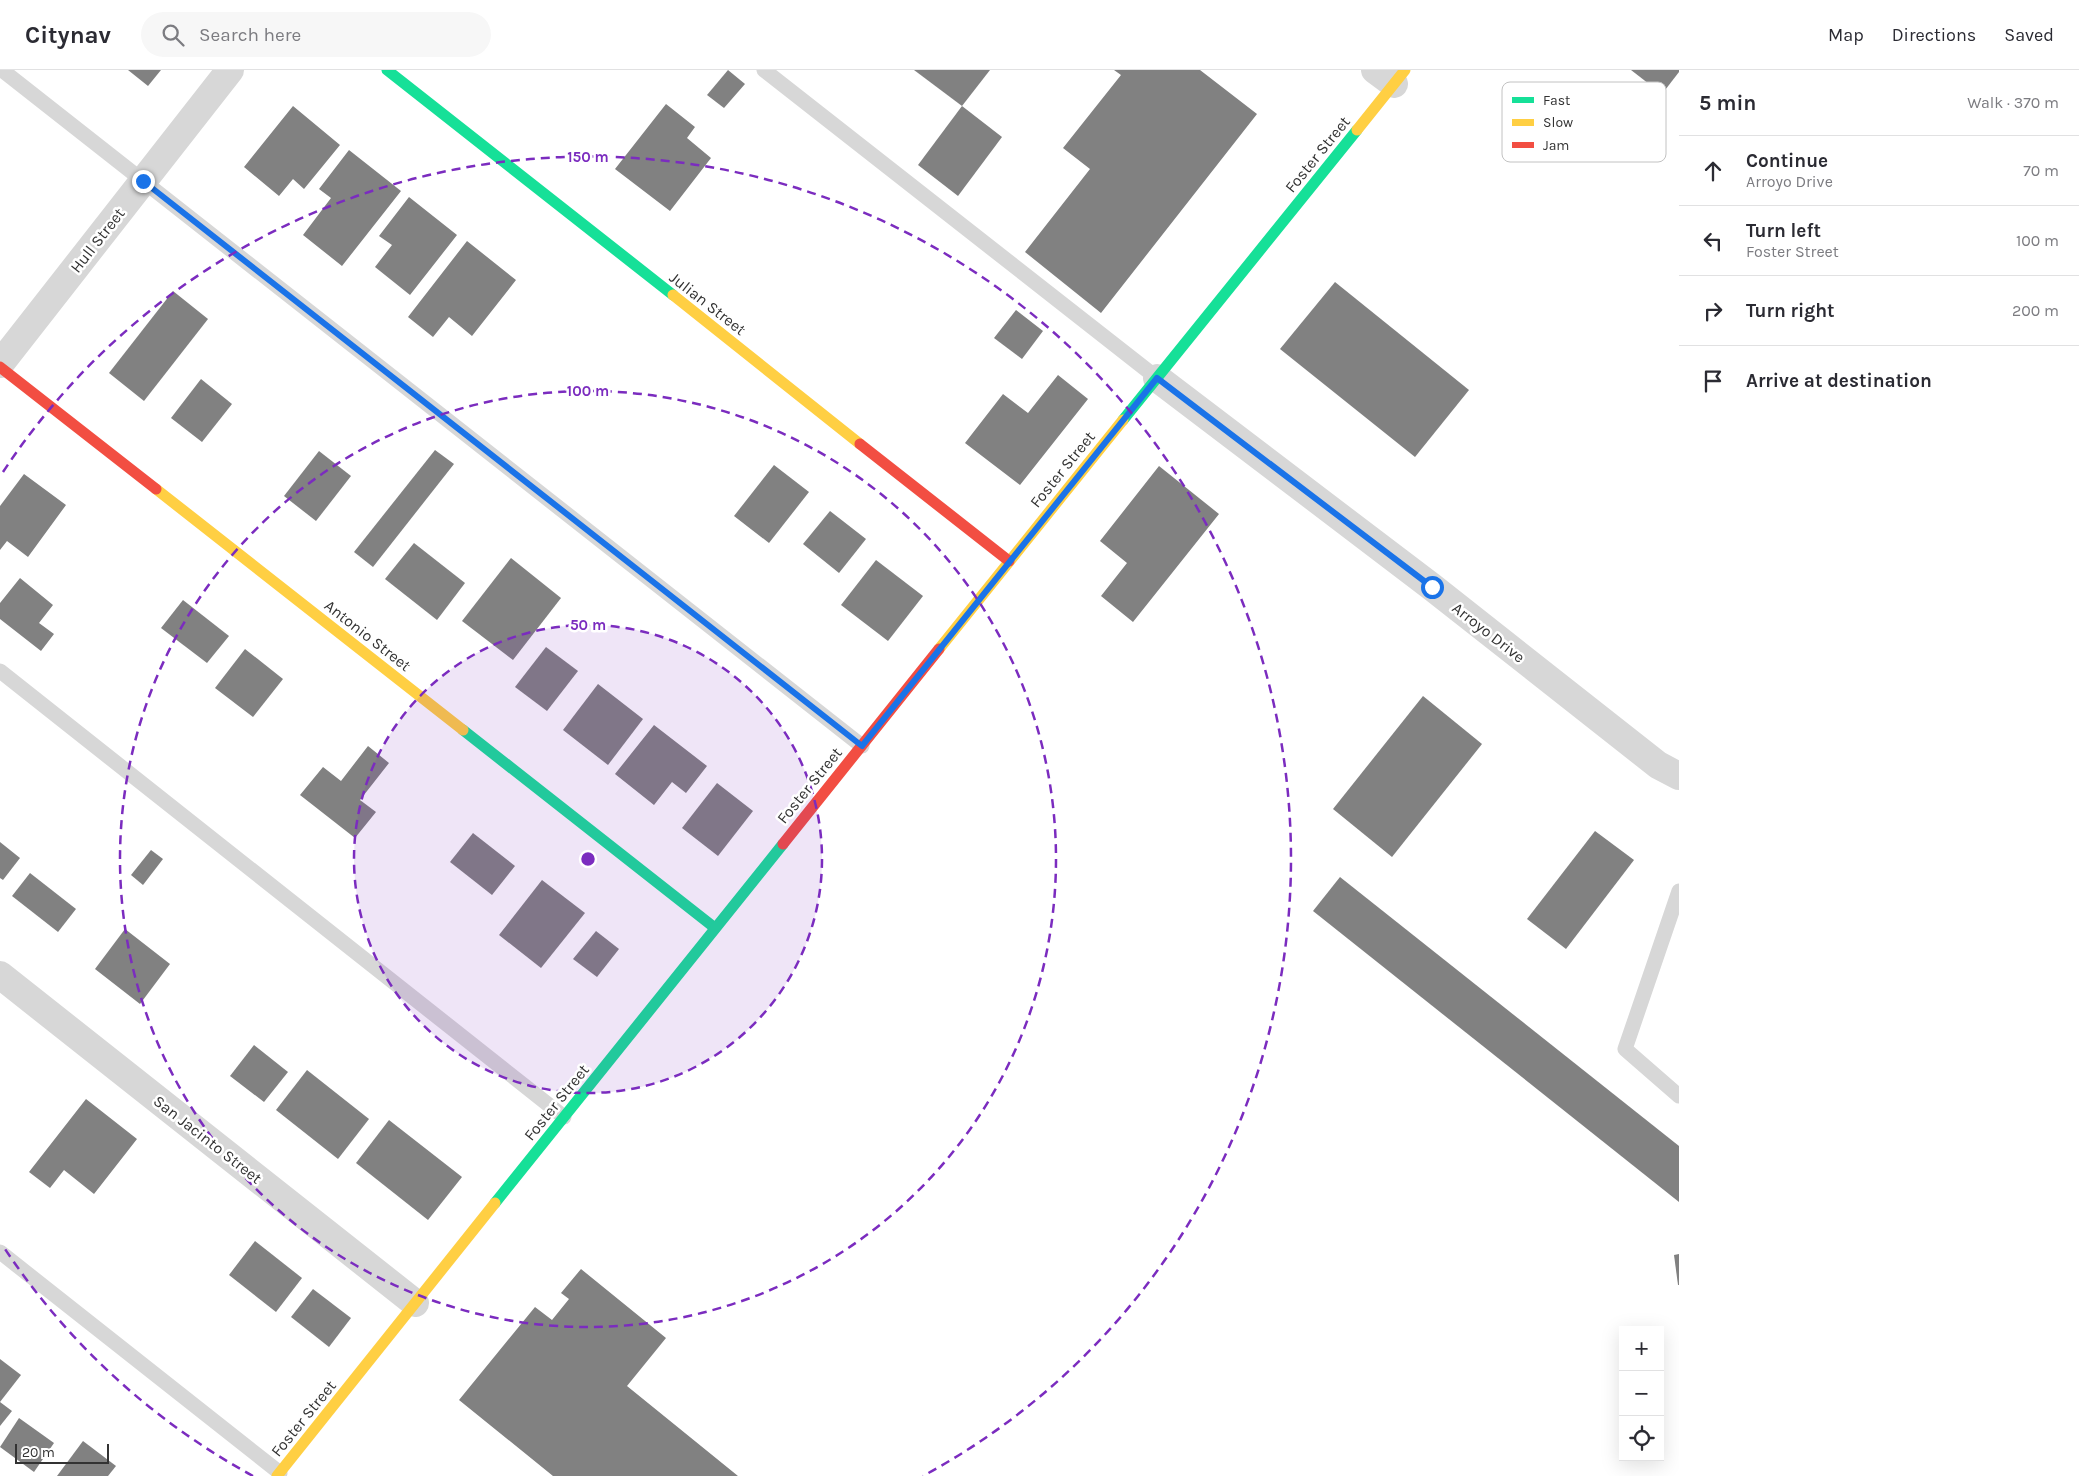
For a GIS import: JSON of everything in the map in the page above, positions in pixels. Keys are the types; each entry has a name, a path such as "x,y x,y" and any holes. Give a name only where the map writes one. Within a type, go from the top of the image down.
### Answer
{"street":[{"name":"Hull Street","path":"0,366 230,70"},
{"name":"Julian Street","path":"387,70 1009,561"},
{"name":"Foster Street","path":"279,1474 1157,378 1392,75"},
{"name":"Antonio Street","path":"0,366 715,928"},
{"name":"Arroyo Drive","path":"1157,378 1432,587 1658,765 1679,776"},
{"name":"San Jacinto Street","path":"0,975 416,1304"}],"lane":[{"path":"2,70 862,746"},
{"path":"764,70 1157,378"},
{"path":"0,671 564,1117"},
{"path":"1679,891 1625,1049 1679,1096"},
{"path":"0,1252 279,1474"}],"building":[{"path":"128,70 161,70 148,86"},
{"path":"728,70 745,84 724,108 707,95"},
{"path":"914,70 990,70 962,106"},
{"path":"1114,70 1200,70 1257,114 1101,313 1025,252 1090,169 1063,148 1121,75"},
{"path":"1631,70 1679,70 1666,89 1666,82 1646,82"},
{"path":"666,104 695,127 687,138 711,158 670,211 615,169"},
{"path":"293,106 340,145 304,189 293,179 279,196 244,167"},
{"path":"962,106 1002,137 958,196 918,165"},
{"path":"349,150 401,191 342,266 303,235 331,198 319,189"},
{"path":"409,197 457,235 410,295 375,267 392,245 379,236"},
{"path":"467,241 516,280 472,336 449,317 433,337 408,317"},
{"path":"1335,282 1469,390 1415,457 1280,349"},
{"path":"173,291 208,319 144,401 109,373"},
{"path":"1016,310 1043,331 1022,359 994,338"},
{"path":"1058,375 1088,399 1020,485 965,443 1003,394 1028,413"},
{"path":"201,379 232,404 202,442 171,418"},
{"path":"435,450 454,464 373,567 354,552"},
{"path":"319,451 351,476 316,521 284,496"},
{"path":"774,465 809,492 769,543 734,516"},
{"path":"1159,466 1219,514 1133,622 1101,596 1127,563 1100,541"},
{"path":"24,474 66,505 28,557 7,541 0,550 0,506"},
{"path":"830,511 866,539 839,573 803,544"},
{"path":"414,543 465,583 437,620 385,579"},
{"path":"511,558 561,598 513,660 462,621"},
{"path":"876,560 923,596 888,641 841,605"},
{"path":"20,578 53,605 39,623 54,634 41,651 0,619 0,603"},
{"path":"183,600 229,636 207,663 161,628"},
{"path":"546,647 578,671 547,711 515,687"},
{"path":"245,649 283,679 253,717 215,688"},
{"path":"598,684 643,719 608,765 563,730"},
{"path":"1423,696 1482,744 1392,857 1333,809"},
{"path":"654,725 707,766 686,793 672,782 654,805 615,774"},
{"path":"368,746 389,763 360,800 376,812 355,838 300,795 323,767 341,781"},
{"path":"717,783 753,811 718,856 682,828"},
{"path":"1595,831 1634,860 1566,949 1527,919"},
{"path":"473,833 515,866 492,895 450,862"},
{"path":"0,842 20,858 3,880 0,878"},
{"path":"151,850 163,859 143,885 131,875"},
{"path":"30,873 76,909 58,932 12,896"},
{"path":"1340,877 1679,1146 1679,1202 1313,911"},
{"path":"542,880 585,913 541,968 499,935"},
{"path":"125,929 170,964 140,1004 95,969"},
{"path":"596,931 619,949 597,977 573,959"},
{"path":"254,1045 288,1072 264,1102 230,1076"},
{"path":"307,1070 369,1119 338,1159 276,1110"},
{"path":"86,1099 137,1139 94,1194 64,1170 50,1188 29,1172"},
{"path":"389,1120 462,1177 428,1220 356,1163"},
{"path":"255,1241 302,1278 276,1312 229,1275"},
{"path":"1679,1254 1679,1285 1678,1285 1674,1255"},
{"path":"581,1269 666,1338 627,1386 738,1476 553,1476 459,1400 535,1307 552,1320 569,1299 561,1293"},
{"path":"313,1289 351,1318 329,1347 291,1317"},
{"path":"0,1359 21,1375 0,1402"},
{"path":"0,1402 12,1411 0,1426"},
{"path":"19,1418 54,1443 34,1472 0,1447"},
{"path":"83,1441 116,1466 108,1476 57,1476"}],"traffic: fast":[{"path":"387,70 673,295"},
{"path":"1123,420 1357,130"},
{"path":"463,730 715,928"},
{"path":"495,1203 783,844"}],"traffic: slow":[{"path":"1357,130 1405,70"},
{"path":"673,295 860,444"},
{"path":"939,649 1123,420"},
{"path":"156,489 463,730"},
{"path":"277,1476 495,1203"}],"traffic: jam":[{"path":"0,367 156,489"},
{"path":"860,444 1009,561"},
{"path":"783,844 939,649"}],"route":[{"path":"143,181 862,746 1157,378 1432,587"}]}
